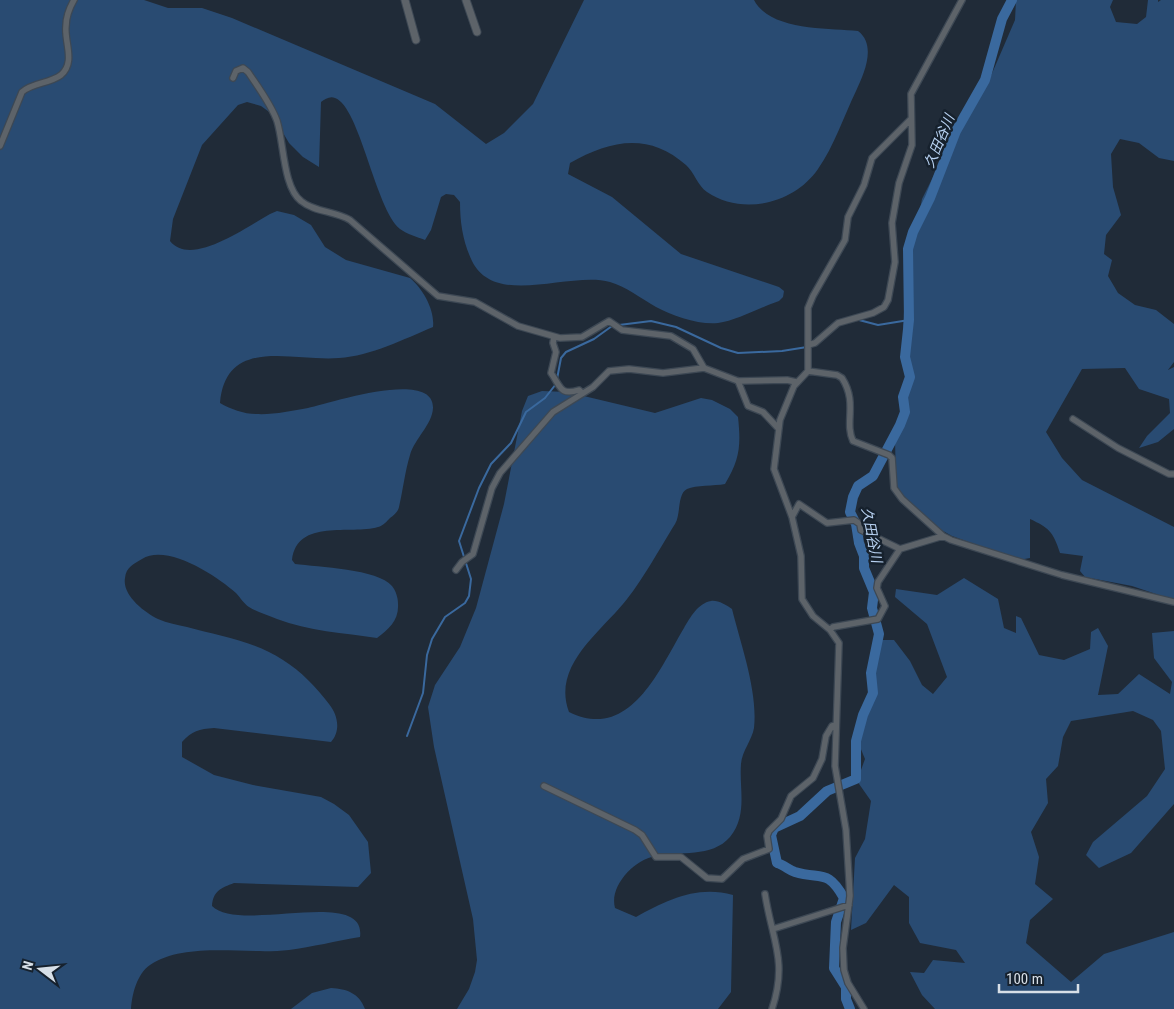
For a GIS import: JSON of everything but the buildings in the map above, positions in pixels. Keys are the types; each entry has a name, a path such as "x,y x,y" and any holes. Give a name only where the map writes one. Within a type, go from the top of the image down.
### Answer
{"street":[{"path":"0,146 22,92 27,87 47,82 61,74 66,68 69,53 66,24 74,0"},
{"path":"405,0 416,40"},
{"path":"466,0 477,32"},
{"path":"808,345 815,342 838,323 884,308 888,300 895,262 892,223 899,184 912,145 911,94 962,0"},
{"path":"233,78 239,69 243,68 248,72 277,120 290,182 298,199 305,204 342,215 350,220 438,296 475,302 518,326 554,337 575,339 609,321 622,330 671,336 693,349 704,368"},
{"path":"864,1009 848,983 844,970 843,948 849,855 837,785 836,725 839,644 830,630 813,616 802,599 801,556 792,517 774,469 778,428 796,382 808,370 808,308 828,267 840,253 845,240 848,217 864,185 868,166 872,158 911,119"},
{"path":"554,337 552,343 556,352 551,373 563,391 568,393 579,390 582,393"},
{"path":"456,570 473,554 492,488 500,474 553,412 592,387 603,374 618,369 663,373 704,368 738,381 787,380 796,382"},
{"path":"808,370 842,378 851,400 850,434 853,441 889,455 892,458 894,488 902,499 943,536 1062,575 1174,602"},
{"path":"738,381 748,406 762,412 778,428"},
{"path":"1073,418 1118,448 1169,474 1174,474"},
{"path":"792,517 799,504 827,523 854,520 860,524 861,530 900,549"},
{"path":"830,630 833,627 878,619 885,606 877,588 878,582 900,549 943,536"},
{"path":"544,786 636,830 642,835 656,857 681,857 707,878 722,879 743,859 769,849 767,836 769,831 782,819 791,796 813,778 822,759 826,736 832,726 836,725"},
{"path":"765,894 780,959 779,988 772,1009"},
{"path":"773,929 846,905"}],"shaded area":[{"path":"0,0 144,0 168,8 202,8 232,18 435,104 486,144 504,133 533,104 584,0 754,0 762,10 773,18 801,26 858,31 864,37 867,44 868,52 865,68 829,151 808,181 782,198 767,203 751,204 721,199 707,192 689,168 672,154 644,144 629,143 615,145 585,155 570,163 568,174 612,197 681,254 779,287 784,291 783,297 779,301 725,322 695,321 670,314 610,282 593,280 534,285 498,283 483,275 472,261 466,247 460,202 454,195 446,194 441,197 431,230 425,240 403,231 391,218 383,201 352,119 344,105 333,97 321,102 319,167 303,157 289,143 272,114 261,106 247,102 238,105 202,145 173,219 170,241 179,248 191,250 220,242 277,211 294,215 311,225 325,247 346,260 410,278 427,300 433,320 433,327 387,346 351,357 265,356 248,360 235,368 225,382 220,403 251,414 282,413 356,396 399,389 417,391 429,396 433,408 427,426 412,449 396,513 378,527 314,533 304,538 296,547 292,560 295,564 361,572 385,580 392,586 398,599 397,615 389,628 377,638 301,626 259,612 247,606 236,593 217,578 178,558 152,555 131,566 127,571 125,584 127,591 130,597 147,612 165,622 236,640 272,653 290,664 308,680 335,713 337,728 331,742 209,728 189,735 182,742 182,757 214,775 253,785 321,797 334,804 349,815 368,842 371,873 358,887 234,883 222,889 216,893 212,906 226,913 247,915 323,912 344,915 357,922 360,937 289,950 199,951 181,953 165,958 145,969 134,991 131,1009 0,1009"},
{"path":"1016,0 1113,0 1110,7 1116,22 1137,24 1146,17 1148,0 1158,0 1158,2 1161,0 1174,0 1174,161 1159,158 1139,143 1120,139 1111,154 1113,187 1121,215 1106,235 1104,254 1112,260 1108,276 1118,293 1135,305 1156,310 1174,324 1174,362 1168,370 1174,367 1174,429 1158,442 1139,448 1147,436 1170,413 1169,399 1139,389 1125,368 1082,369 1046,432 1062,458 1082,480 1174,527 1174,600 1132,586 1085,577 1080,571 1083,556 1060,553 1050,531 1030,519 1030,558 1019,560 952,536 927,522 898,492 895,439 905,416 905,396 912,375 903,326 906,281 922,199 951,141 990,78 1015,20"},
{"path":"542,391 567,392 655,413 701,398 712,400 730,409 738,417 738,452 734,467 725,484 695,487 684,492 680,500 675,524 630,596 580,652 567,680 565,696 569,712 590,719 609,717 626,710 653,681 698,608 706,602 714,601 732,609 748,668 755,714 753,732 741,764 742,802 736,829 723,844 705,851 647,858 625,875 619,883 614,900 615,908 636,917 671,900 695,893 720,892 733,895 731,992 718,1009 457,1009 469,989 477,960 473,919 434,747 428,707 435,685 460,647 476,608 504,504 522,411 528,396"},
{"path":"964,578 998,599 1004,628 1016,633 1016,616 1021,618 1039,655 1064,660 1090,649 1091,632 1098,628 1108,646 1098,695 1118,694 1139,674 1170,694 1172,682 1154,658 1152,633 1174,631 1174,804 1131,853 1099,868 1086,855 1093,842 1147,796 1165,769 1161,731 1153,720 1133,711 1071,721 1063,737 1058,766 1046,779 1048,803 1031,832 1039,857 1035,884 1053,899 1030,920 1026,943 1071,982 1104,954 1174,932 1174,1009 935,1009 922,995 910,972 924,973 933,960 965,963 956,950 920,943 909,923 909,897 894,885 866,923 851,930 855,858 865,839 871,801 857,781 865,759 858,742 861,725 874,697 870,665 880,640 894,640 910,661 922,685 933,694 947,677 927,624 895,597 896,589 937,595"},
{"path":"331,988 342,989 352,993 359,999 365,1009 291,1009 312,993"}],"waterway":[{"name":"久田谷川","path":"850,1009 846,999 846,987 834,968 836,922 844,898 833,882 828,879 795,872 777,863 771,835 774,828 800,816 827,791 856,779 856,741 863,715 873,693 871,673 879,634 872,608 874,592 864,568 864,556 859,543 856,524 850,512 853,497 858,486 873,476 905,412 903,397 910,377 905,357 909,320 908,249 913,232 930,198 956,131 985,80 1002,19 1012,0"},
{"path":"859,320 878,325 909,320"},
{"path":"619,325 651,321 676,327 721,348 738,353 782,351 807,347"},
{"path":"557,379 561,358 566,352 594,339 612,326"},
{"path":"407,736 423,693 427,655 432,639 445,617 465,603 469,596 471,579 459,541 479,488 491,464 511,443 526,412 545,398 556,384"}]}
